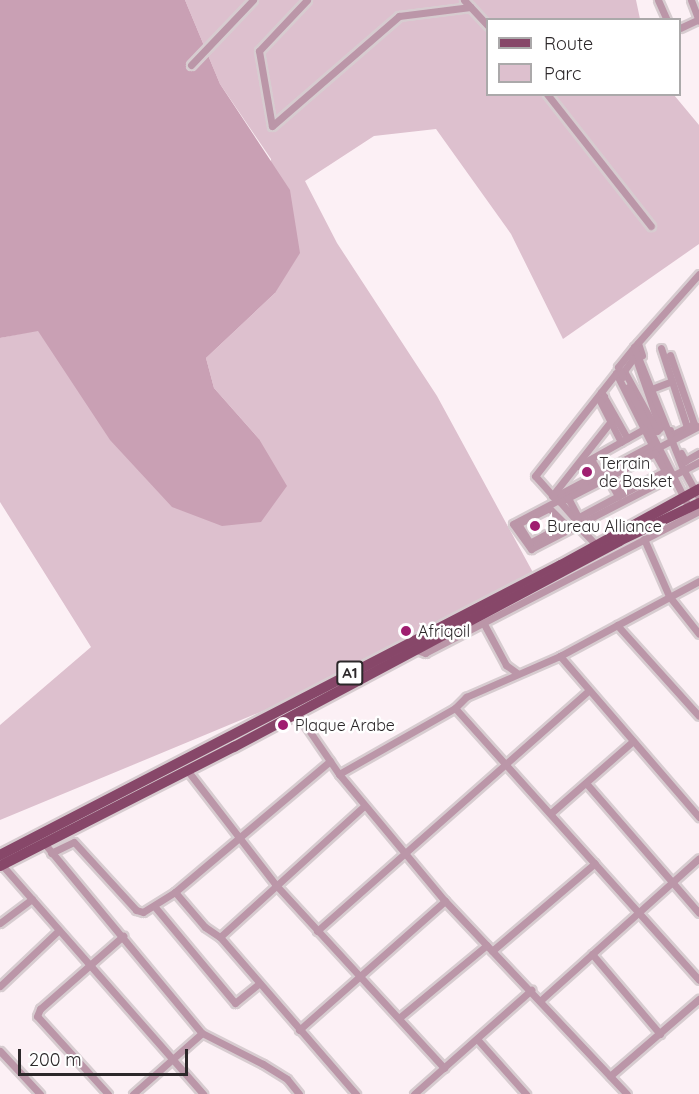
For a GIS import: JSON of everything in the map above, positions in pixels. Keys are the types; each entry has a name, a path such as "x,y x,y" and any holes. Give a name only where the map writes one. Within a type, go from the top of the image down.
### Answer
{"main road":[{"name":"A1","path":"1,859 683,497 698,492"},
{"name":"A1","path":"1,859 44,843 187,770 413,649 696,507"}],"street":[{"path":"191,65 253,0"},
{"path":"307,0 259,51 272,126 399,16 470,7"},
{"path":"464,0 486,24"},
{"path":"658,0 666,18"},
{"path":"681,28 699,20 691,0"},
{"path":"549,96 651,226"},
{"path":"595,544 577,521 531,476 636,345 699,274"},
{"path":"636,345 671,435 696,425"},
{"path":"636,345 683,469 698,492"},
{"path":"661,348 672,381 696,425"},
{"path":"670,355 696,425"},
{"path":"635,356 660,428 657,431 624,371 635,356"},
{"path":"413,649 425,653 484,624 644,539 696,507 683,497 618,367"},
{"path":"553,499 535,476 603,394 616,373 652,445 553,499 513,524 531,549 577,521 620,494 664,471 655,453 568,498 577,521"},
{"path":"654,388 672,381"},
{"path":"603,394 600,401 610,421 624,440"},
{"path":"603,394 624,440"},
{"path":"553,499 610,421"},
{"path":"553,499 672,440 696,425"},
{"path":"696,425 676,442 685,461 699,453"},
{"path":"575,468 644,429"},
{"path":"591,459 599,473"},
{"path":"577,521 699,462"},
{"path":"611,476 620,494"},
{"path":"549,508 565,524 530,543 518,524 549,508"},
{"path":"644,539 669,596 699,634"},
{"path":"339,774 455,708 466,697 560,656 699,581"},
{"path":"484,624 506,664 517,673"},
{"path":"617,625 699,716"},
{"path":"560,656 699,817"},
{"path":"316,931 406,855 589,690"},
{"path":"455,708 640,910 699,980"},
{"path":"297,712 339,774 406,855 446,901 624,1091 615,1094"},
{"path":"551,813 633,741"},
{"path":"51,853 74,842 136,910 155,907 238,835 330,761"},
{"path":"187,770 275,884 444,1068"},
{"path":"586,783 699,914"},
{"path":"220,937 275,884 364,806"},
{"path":"44,843 202,1033 263,1064 286,1079 299,1094"},
{"path":"541,1000 699,858"},
{"path":"1,859 88,966 203,1094"},
{"path":"399,1018 595,863"},
{"path":"175,892 205,927 220,937 257,985 356,1094"},
{"path":"0,923 32,899"},
{"path":"298,1030 446,901"},
{"path":"155,907 235,1003 257,985"},
{"path":"0,986 59,930"},
{"path":"108,1094 37,1016 88,966 123,936"},
{"path":"591,954 660,1034"},
{"path":"414,1094 531,990"},
{"path":"610,1076 699,999"},
{"path":"133,1094 202,1033"},
{"path":"477,1039 526,1094"},
{"path":"2,1056 40,1094"}],"green space":[{"path":"185,0 636,0 640,18 486,18 486,96 675,96 699,125 699,244 563,339 511,234 436,129 374,136 305,181 337,243 437,396 536,578 316,689 0,820 0,725 91,647 0,502 0,338 38,330 65,370 259,439 214,388 206,358 275,293 271,159 220,84"}],"shaded area":[{"path":"0,0 185,0 220,84 290,190 300,253 275,293 206,358 214,388 259,439 287,486 261,522 222,526 172,507 110,440 38,331 0,338"}],"place":[{"name":"Terrain de Basket","path":"587,472"},
{"name":"Bureau Alliance","path":"535,526"},
{"name":"Afriqoil","path":"406,631"},
{"name":"Plaque Arabe","path":"283,725"}]}
